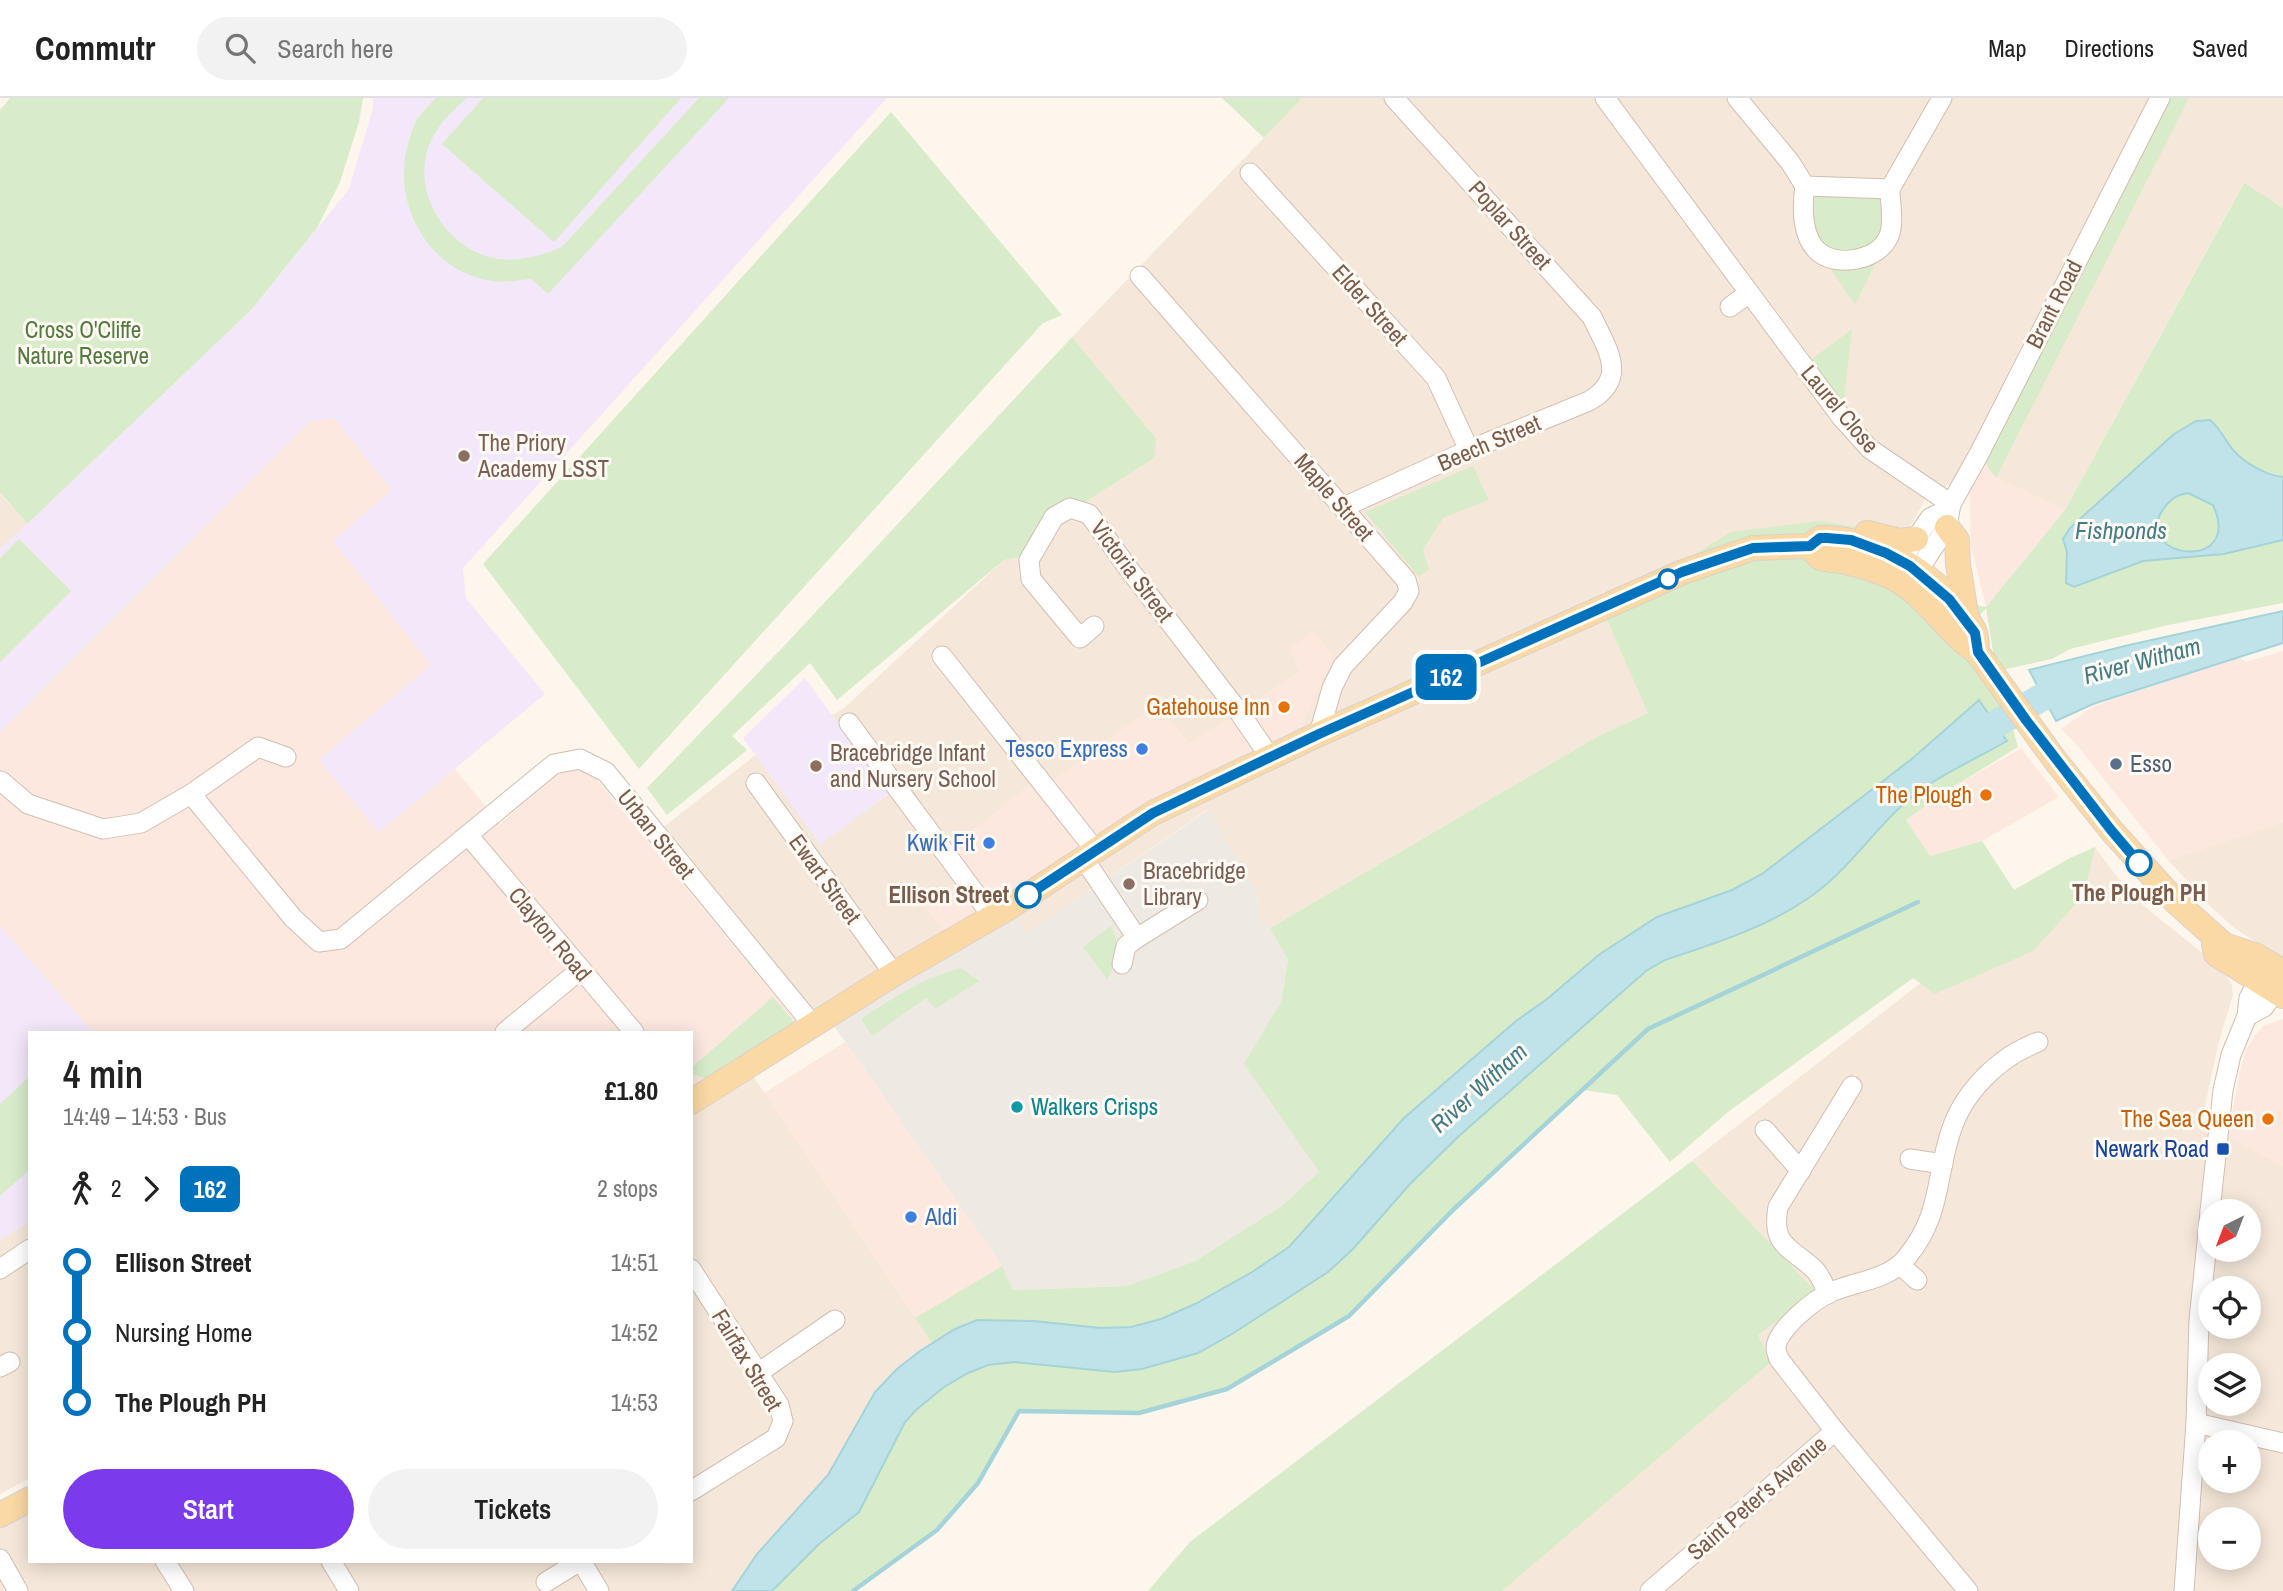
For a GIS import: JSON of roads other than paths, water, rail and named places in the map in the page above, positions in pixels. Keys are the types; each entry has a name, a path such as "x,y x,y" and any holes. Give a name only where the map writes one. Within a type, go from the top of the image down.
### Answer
{"main road":[{"path":"1949,513 1957,540 1967,622"},
{"path":"1851,540 1863,532 1900,541 1916,539"},
{"path":"693,1099 1090,855 1153,813 1319,734 1682,572 1753,548 1810,546 1820,538 1851,540 1886,553 1951,627 1960,641 1978,652 2111,830 2176,902 2224,945 2255,955 2275,980"},
{"path":"1810,546 1821,558 1905,574 1949,599 1975,633 1978,652"},
{"path":"0,1515 28,1500"}],"street":[{"name":"Poplar Street","path":"1394,98 1592,317 1613,361"},
{"name":"Laurel Close","path":"1605,98 1842,418 1870,449 1949,513"},
{"path":"1737,98 1790,162 1805,186 1802,208 1807,232 1819,252 1840,261 1866,257 1888,239 1892,224 1890,189 1942,98"},
{"name":"Brant Road","path":"1905,574 1949,513 2160,98"},
{"name":"Elder Street","path":"1250,173 1436,378 1469,450"},
{"path":"1805,186 1890,189"},
{"name":"Maple Street","path":"1140,276 1406,580 1409,591 1403,602 1343,666 1332,688 1319,734"},
{"path":"1730,307 1749,293"},
{"name":"Beech Street","path":"1344,507 1469,450 1589,401 1601,394 1611,379 1613,361"},
{"name":"Victoria Street","path":"1094,626 1080,638 1031,579 1029,560 1054,517 1070,508 1089,514 1270,757"},
{"path":"1905,574 1916,539 1930,518 1949,513"},
{"path":"942,656 1090,855 1137,938"},
{"path":"849,723 992,916"},
{"path":"1,781 28,804 103,829 141,823 191,794 258,747 286,757"},
{"name":"Urban Street","path":"191,794 293,918 319,942 341,939 554,764 580,759 606,772 813,1025"},
{"name":"Ewart Street","path":"756,783 894,974"},
{"name":"Clayton Road","path":"468,835 633,1031"},
{"path":"1122,964 1126,946 1198,900"},
{"path":"506,1031 580,970"},
{"path":"2211,1199 2223,1090 2231,1055 2247,1016 2264,1006 2275,980"},
{"path":"1835,1431 1779,1359 1776,1349 1778,1341 1797,1317 1828,1294 1879,1277 1900,1265 1929,1222 1936,1203 1951,1131 1964,1105 1993,1069 2025,1041"},
{"path":"1828,1294 1815,1270 1788,1250 1777,1233 1776,1220 1778,1207 1852,1086"},
{"path":"1765,1130 1801,1171"},
{"path":"1910,1159 1943,1164"},
{"path":"0,1269 28,1250"},
{"path":"2184,1591 2196,1423 2199,1321 2205,1262"},
{"path":"1900,1265 1917,1280"},
{"name":"Fairfax Street","path":"693,1272 779,1405 783,1421 776,1438 693,1490"},
{"path":"758,1373 835,1320"},
{"path":"2196,1423 2283,1443"},
{"name":"Saint Peter's Avenue","path":"1650,1591 1835,1431 1968,1591"},
{"path":"0,1559 18,1591"},
{"path":"167,1563 184,1591"},
{"path":"332,1563 349,1591"},
{"path":"546,1582 578,1563"},
{"path":"582,1563 598,1591"}],"water":[{"name":"Fishponds","path":"2210,420 2244,460 2263,471 2283,477 2283,540 2224,554 2143,561 2074,587 2066,583 2067,552 2063,539 2070,528 2174,434 2196,421","holes":["2188,493 2213,505 2219,527 2214,541 2203,549 2188,552 2174,548 2162,540 2157,527 2162,511 2173,499"]},
{"path":"2283,611 2283,643 2093,704 2056,721 2029,670 2129,645"},
{"path":"1979,700 2007,741 1918,792 1903,804 1851,861 1807,899 1774,919 1665,960 1646,971 1459,1136 1328,1272 1198,1353 1142,1369 1115,1372 1014,1362 988,1365 968,1373 944,1387 905,1422 859,1512 819,1544 772,1591 732,1591 757,1554 828,1475 875,1392 897,1369 920,1351 955,1329 977,1320 1034,1321 1100,1328 1131,1327 1161,1319 1195,1304 1252,1272 1289,1247 1404,1118 1516,1021 1547,999 1600,954 1657,917 1732,890 1762,874 1913,758"}],"waterway":[{"name":"River Witham","path":"1965,744 2077,677"},
{"path":"853,1591 937,1530 978,1483 1019,1411 1139,1413 1227,1389 1349,1316 1454,1209 1648,1029 1918,902"}],"place":[{"name":"The Priory Academy LSST","path":"464,456"},
{"name":"Gatehouse Inn","path":"1284,707"},
{"name":"Tesco Express","path":"1142,749"},
{"name":"Esso","path":"2116,764"},
{"name":"Bracebridge Infant and Nursery School","path":"816,766"},
{"name":"The Plough","path":"1986,795"},
{"name":"Kwik Fit","path":"989,843"},
{"name":"The Plough PH","path":"2139,863"},
{"name":"Bracebridge Library","path":"1129,884"},
{"name":"Ellison Street","path":"1028,895"},
{"name":"Walkers Crisps","path":"1017,1107"},
{"name":"The Sea Queen","path":"2268,1119"},
{"name":"Newark Road","path":"2223,1149"},
{"name":"Aldi","path":"911,1217"}],"park label":[{"name":"Cross O'Cliffe Nature Reserve","path":"83,343"}]}
